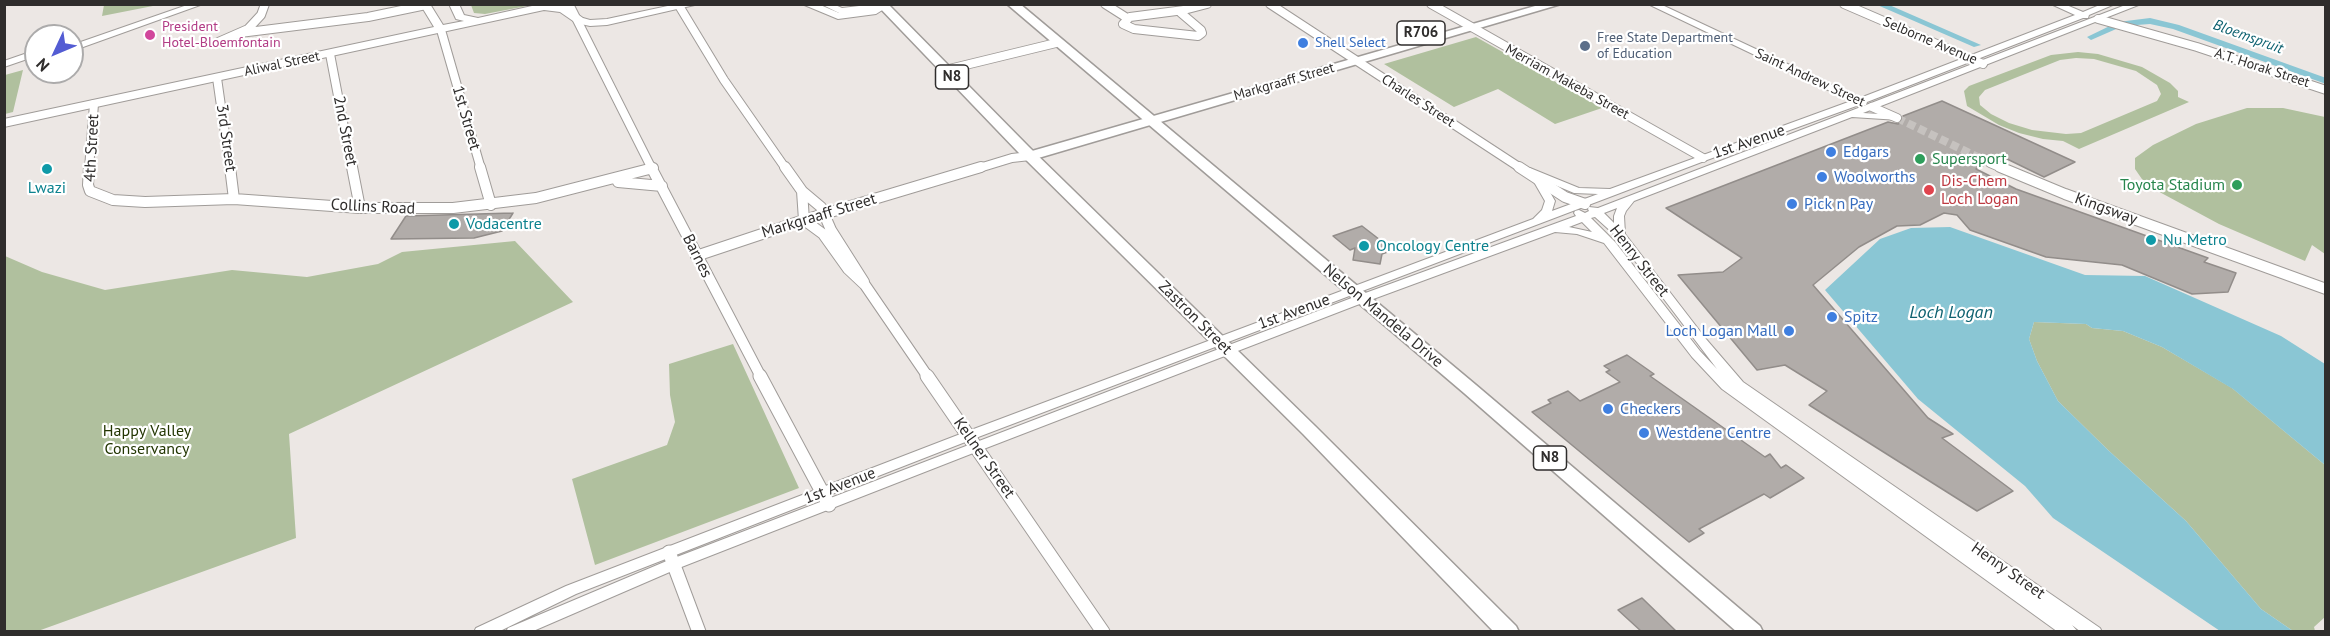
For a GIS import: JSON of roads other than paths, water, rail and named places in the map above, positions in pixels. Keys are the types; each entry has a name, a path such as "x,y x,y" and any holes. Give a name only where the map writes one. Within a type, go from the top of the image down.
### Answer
{"main road":[{"path":"441,30 445,4"},
{"path":"454,4 463,19 492,20"},
{"name":"Aliwal Street","path":"4,123 513,16 558,4"},
{"path":"582,31 607,22 694,4"},
{"path":"807,4 838,16 872,12 884,5"},
{"name":"Nelson Mandela Drive","path":"1012,4 1752,632"},
{"name":"Markgraaff Street","path":"1466,25 1524,4"},
{"name":"Markgraaff Street","path":"1022,155 1351,57 1466,25 1556,4"},
{"path":"425,5 441,30"},
{"name":"Zastron Street","path":"884,5 1022,155 1223,345 1508,632"},
{"path":"513,16 556,8 568,11 575,18 590,22 607,22"}],"street":[{"path":"84,41 180,4"},
{"path":"84,41 199,4"},
{"path":"216,43 248,28 261,15 265,4"},
{"name":"Barnes","path":"569,4 696,256 825,499"},
{"path":"825,4 850,11 884,5"},
{"path":"1105,4 1127,18 1184,10 1207,4"},
{"name":"Charles Street","path":"1270,4 1565,197"},
{"name":"Merriam Makeba Street","path":"1431,4 1703,158"},
{"name":"Saint Andrew Street","path":"1652,4 1872,107"},
{"name":"Selborne Avenue","path":"1844,4 1983,64"},
{"path":"2055,4 2102,18"},
{"path":"2066,4 2085,14"},
{"name":"1st Avenue","path":"482,632 542,602 672,558 1357,295 1622,189 1860,101 2111,4"},
{"name":"1st Avenue","path":"1357,295 1553,229 2137,4"},
{"path":"240,33 368,17 425,5"},
{"name":"Kellner Street","path":"681,5 724,80 802,191 821,207 831,230 862,276 865,285"},
{"path":"1127,18 1123,24 1134,29 1200,35 1201,30 1182,15 1184,10"},
{"name":"A.T. Horak Street","path":"2102,18 2325,90"},
{"name":"1st Street","path":"441,30 491,205"},
{"path":"945,70 1056,43"},
{"name":"2nd Street","path":"330,54 360,208"},
{"path":"4,63 24,57"},
{"path":"4,69 24,63"},
{"name":"3rd Street","path":"217,78 234,199"},
{"path":"1895,118 1901,95"},
{"name":"4th Street","path":"90,191 88,185 94,104"},
{"path":"1872,107 1895,118"},
{"path":"1851,114 1895,118"},
{"name":"Markgraaff Street","path":"696,256 804,220 1022,155"},
{"name":"Kingsway","path":"1990,163 2065,194 2325,289"},
{"name":"Collins Road","path":"90,191 104,198 127,201 234,199 403,210 491,205 536,198 653,168"},
{"path":"1530,173 1578,191 1622,189"},
{"path":"1530,173 1550,201 1547,210 1534,223"},
{"path":"606,181 662,186"},
{"path":"802,191 804,220"},
{"name":"Henry Street","path":"1565,197 1585,204 1597,212 1696,354 1727,386 2070,632"},
{"name":"Henry Street","path":"1565,197 1583,217 1615,239 1738,385 2094,632"},
{"path":"1553,229 1615,239 1621,210 1632,199"},
{"name":"Kellner Street","path":"804,220 823,234 848,269 865,285 1103,632"},
{"path":"672,558 699,632"},
{"name":"1st Avenue","path":"514,632 672,558"}],"water":[{"name":"Loch Logan","path":"1950,227 2085,275 2145,276 2281,336 2325,364 2325,465 2233,389 2162,347 2123,331 2092,328 2086,324 2034,322 2029,339 2037,361 2058,401 2186,521 2261,609 2293,631 2220,631 2053,518 2025,486 1918,399 1825,290 1880,239 1911,228"}],"waterway":[{"name":"Bloemspruit","path":"1879,4 1977,45"},
{"name":"Bloemspruit","path":"2091,37 2121,24 2150,21 2176,27 2326,81"}],"tunnel":[{"path":"1897,118 1990,163"}],"place":[{"name":"President Hotel-Bloemfontain","path":"150,35"},
{"name":"Shell Select","path":"1303,43"},
{"name":"Free State Department of Education","path":"1585,46"},
{"name":"Edgars","path":"1831,152"},
{"name":"Supersport","path":"1920,159"},
{"name":"Lwazi","path":"47,169"},
{"name":"Woolworths","path":"1822,177"},
{"name":"Toyota Stadium","path":"2237,185"},
{"name":"Dis-Chem Loch Logan","path":"1929,190"},
{"name":"Pick n Pay","path":"1792,204"},
{"name":"Vodacentre","path":"454,224"},
{"name":"Nu Metro","path":"2151,240"},
{"name":"Oncology Centre","path":"1364,246"},
{"name":"Spitz","path":"1832,317"},
{"name":"Loch Logan Mall","path":"1789,331"},
{"name":"Checkers","path":"1608,409"},
{"name":"Westdene Centre","path":"1644,433"}],"park label":[{"name":"Happy Valley Conservancy","path":"147,440"}]}
